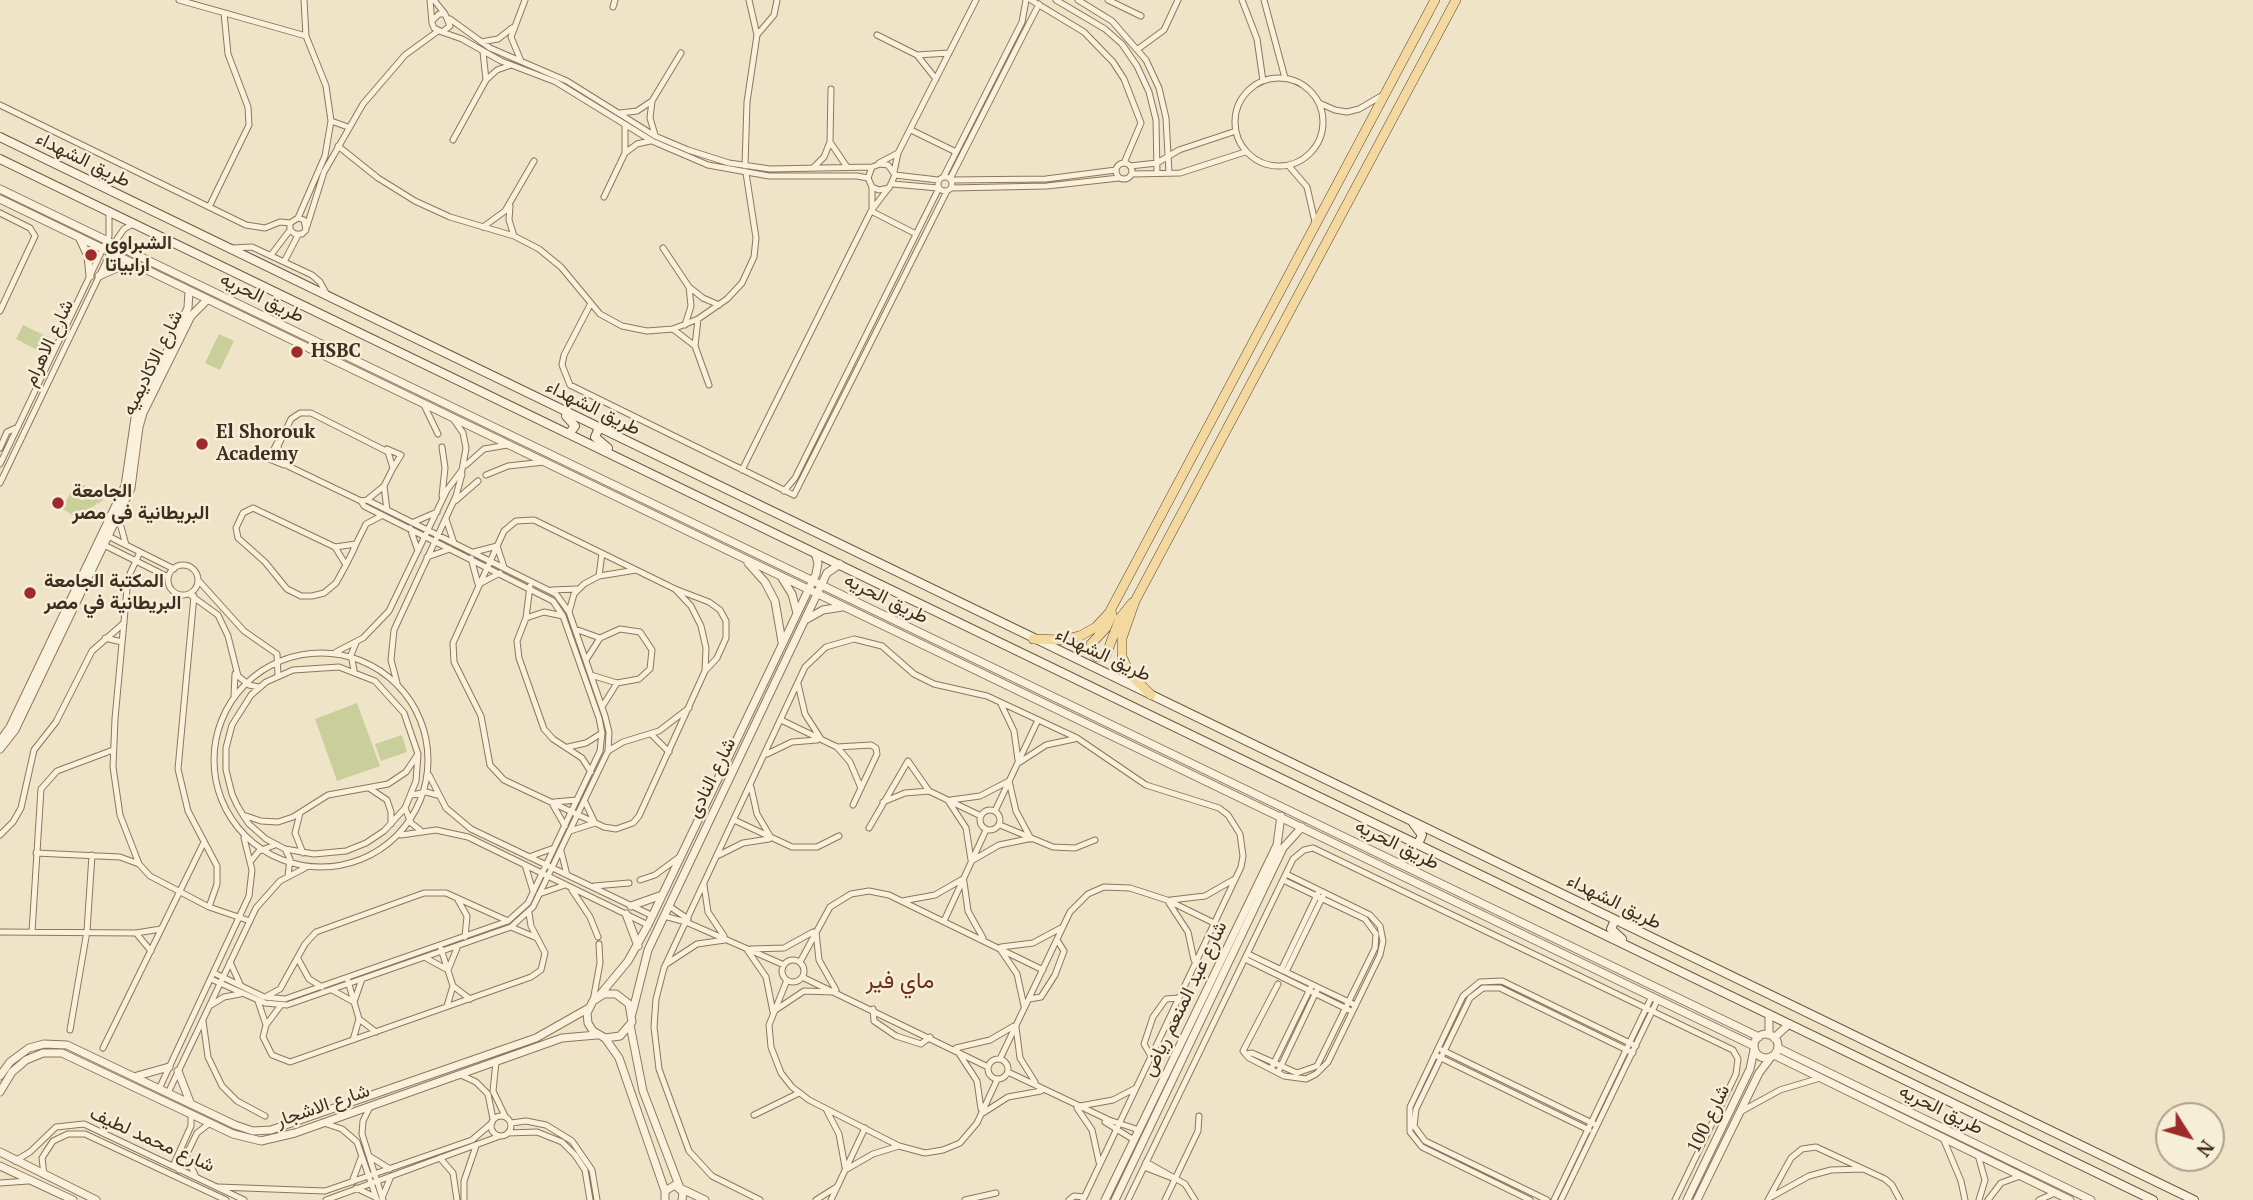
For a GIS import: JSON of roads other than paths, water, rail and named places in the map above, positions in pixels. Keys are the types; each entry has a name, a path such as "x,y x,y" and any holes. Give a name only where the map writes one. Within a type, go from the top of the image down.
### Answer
{"main road":[{"path":"1033,639 1062,640 1080,636 1103,620 1114,605 1435,0"},
{"path":"1151,695 1130,674 1122,657 1122,638 1135,601 1456,0"},
{"name":"طريق الشهداء","path":"0,137 2194,1200"},
{"name":"طريق الشهداء","path":"0,159 2153,1200"},
{"path":"558,409 575,424 574,431 569,434"},
{"path":"598,428 594,433 596,439 616,457"},
{"path":"1114,605 1109,624 1090,647 1097,657 1106,655 1120,618 1135,601"},
{"path":"1410,820 1421,833 1418,844"},
{"path":"1615,920 1611,925 1612,931 1630,946"},
{"path":"2031,1141 2040,1141 2044,1136 2038,1125"},
{"path":"2070,1160 2064,1152 2065,1146 2077,1144"}],"street":[{"path":"179,0 306,36"},
{"path":"271,255 298,218 325,156 331,121 326,86 306,36 304,0"},
{"path":"432,0 449,18 480,42 567,81 620,113 654,138"},
{"path":"432,0 432,21 440,31 565,87 624,124 708,164 791,176 846,174 868,178"},
{"path":"521,61 512,46 512,28 525,0"},
{"path":"338,146 377,178 415,201 514,236 539,249 561,267 590,304 611,320 635,330 673,329 685,325 719,305 742,283 754,257 755,229 746,170 747,102 757,35 749,0"},
{"path":"757,35 774,15 777,0"},
{"path":"742,470 871,211 891,186 898,153 976,0"},
{"path":"590,304 562,360 570,385 784,491 796,494 949,189 948,178 956,152 1022,22 1028,0 1084,32 1099,46 1124,79 1140,123 1124,163 1116,170 1046,179 948,178 938,180 894,173 888,165 746,170"},
{"path":"1056,0 1105,29 1122,44 1137,66 1153,106 1157,173"},
{"path":"1078,0 1112,21 1138,48 1159,88 1168,141 1169,173"},
{"path":"1108,0 1141,16"},
{"path":"1138,48 1164,30 1178,0"},
{"path":"1241,0 1257,39 1263,81"},
{"path":"1264,0 1273,24 1285,78"},
{"path":"948,178 1039,4"},
{"path":"209,207 249,125 248,107 228,54 223,13"},
{"path":"284,262 298,235 304,232 307,226 319,186 348,127 376,87 421,41 432,21 439,14 449,18"},
{"path":"421,41 448,29 449,18"},
{"path":"480,42 498,39 512,28"},
{"path":"877,35 917,55 936,79"},
{"path":"482,51 486,80"},
{"path":"654,138 650,118 652,101 681,53"},
{"path":"917,55 949,53"},
{"path":"453,140 486,80 497,70 511,65"},
{"path":"1320,103 1324,122 1320,142 1307,157 1289,166 1265,165 1245,152 1236,131 1240,101 1263,81 1285,78 1304,85 1320,103 1335,110 1353,111 1384,94"},
{"path":"813,169 824,157 830,142 831,89"},
{"path":"620,113 637,111 652,101"},
{"path":"0,106 252,228 290,226"},
{"path":"331,121 348,127"},
{"path":"604,197 625,153 624,124"},
{"path":"911,130 956,152"},
{"path":"1124,163 1130,166 1157,163 1181,150 1236,131"},
{"path":"625,153 637,144 654,138"},
{"path":"1168,141 1181,150"},
{"path":"830,142 847,167"},
{"path":"872,187 878,190 891,186 949,189 1048,186 1128,178 1132,174 1180,173 1245,152"},
{"path":"868,178 874,166 898,153"},
{"path":"483,227 499,218 534,160"},
{"path":"1130,166 1132,174"},
{"path":"1289,166 1307,187 1315,222"},
{"path":"1116,170 1119,177"},
{"path":"868,178 872,187 871,211"},
{"path":"784,491 795,478 939,188 938,180"},
{"name":"طريق الحريه","path":"0,189 821,586 1282,813 1302,828 1754,1048 1762,1058 1774,1053 1917,1115 2091,1200"},
{"name":"طريق الحريه","path":"0,199 808,590 1282,813 1307,820 1759,1037"},
{"path":"510,203 509,220 514,236"},
{"name":"شارع الاهرام","path":"109,211 111,242"},
{"path":"871,211 916,234"},
{"path":"0,213 30,228 35,236 0,311"},
{"path":"298,218 304,220 307,226"},
{"name":"شارع الاهرام","path":"0,462 90,275 111,242 124,229 135,224"},
{"path":"290,226 298,235"},
{"path":"80,238 88,256 90,275"},
{"path":"230,249 249,246 271,255 318,279 329,298"},
{"path":"663,248 689,287 719,305"},
{"name":"شارع الاهرام","path":"0,484 99,276 106,251"},
{"path":"149,271 153,263"},
{"path":"99,276 117,268 137,265"},
{"path":"86,285 93,288"},
{"path":"685,325 691,306 689,287"},
{"name":"شارع الاكاديميه","path":"149,394 188,308 189,291"},
{"path":"82,292 90,295"},
{"name":"شارع الاكاديميه","path":"85,578 118,516 132,474 133,426 191,316 207,300"},
{"path":"258,324 262,316"},
{"path":"698,319 695,346 709,385"},
{"path":"673,329 695,346"},
{"path":"424,405 438,434"},
{"path":"442,414 446,405"},
{"path":"364,502 384,486 393,468 391,456 384,448 306,412 291,419 269,459 503,570 548,596 566,614 606,733 577,800 575,813"},
{"path":"159,1089 240,918 251,888 250,862 243,835 223,799 217,772 220,732 234,697 245,683 279,661 330,653 356,643 376,627 389,611 466,456 463,433 454,420"},
{"path":"0,447 7,432 18,427"},
{"path":"279,441 281,457 288,466"},
{"path":"519,450 523,442"},
{"path":"375,681 385,672 391,660 397,621 453,503 463,471 471,458 491,446 507,445"},
{"path":"442,447 445,468 442,502"},
{"path":"486,475 508,466 544,462"},
{"name":"شارع الاكاديميه","path":"0,749 12,736 132,474"},
{"path":"453,503 478,481"},
{"path":"384,486 385,513"},
{"path":"346,565 335,547 253,508 243,513 236,528 238,538 265,562 287,589 300,596 312,596 329,590 346,565 366,524 364,502"},
{"path":"411,525 437,512"},
{"path":"366,524 385,513"},
{"path":"118,516 125,545"},
{"path":"446,517 453,546"},
{"path":"675,589 691,606 701,626 706,648 705,671 691,706 633,823 616,829 595,823 504,780 494,771 487,759 476,702 454,662 454,636 497,546 510,525 530,519 675,589 715,605 726,621 726,638 717,658 705,671"},
{"path":"411,525 418,552"},
{"path":"108,537 174,569 189,567 236,622 274,651 279,661 278,676"},
{"path":"335,547 356,544"},
{"path":"104,545 169,577 174,592 191,595 211,607 223,625 232,648 234,697"},
{"path":"426,557 453,546"},
{"path":"472,555 497,546"},
{"path":"497,546 503,570"},
{"path":"140,552 128,578 113,750 117,799 131,846 139,864 157,881 209,907 250,921"},
{"name":"شارع النادى","path":"593,1001 638,946 653,916 812,582 818,567 814,552"},
{"path":"599,576 602,553"},
{"path":"472,555 478,585"},
{"path":"742,558 758,573 775,601 782,645"},
{"name":"شارع النادى","path":"632,1014 645,959 669,905 827,573 839,564"},
{"path":"169,577 174,569"},
{"path":"478,585 503,570"},
{"path":"503,570 552,590 577,589 599,576 636,570"},
{"path":"781,577 792,594 797,613"},
{"path":"198,579 191,595 178,769 188,811 214,857 218,875 209,907"},
{"path":"530,586 526,618 517,641 519,657 544,729 553,739 582,758 591,772"},
{"path":"566,614 577,589"},
{"path":"230,962 242,990 257,1000 281,1005 332,990 348,981 441,949 457,947 510,924 528,913 575,813 585,800 608,751 602,707 575,629 552,590"},
{"path":"804,622 823,610 845,607"},
{"path":"526,618 544,612 566,614"},
{"path":"0,835 21,808 29,762 34,750 56,722 90,654 104,638 124,623"},
{"path":"575,629 600,638"},
{"path":"586,661 600,638 613,631 628,629 639,632 650,643 653,658 650,669 639,679 617,683 591,675"},
{"path":"104,638 122,642"},
{"path":"760,1200 705,1171 685,1143 656,1055 655,1013 664,968 798,682 811,659 826,647 844,640 863,640 882,646 914,674 934,684 981,694 1077,738 1146,785 1171,795 1209,803 1228,815 1235,824 1243,845 1241,867 1084,1198 1078,1195 1069,1200"},
{"path":"354,670 351,655 356,643"},
{"path":"330,653 351,655 385,672 398,686"},
{"path":"391,660 398,686 421,729 428,772 437,795 464,824 653,916"},
{"path":"316,666 354,670 375,681 404,713 418,754 412,796 391,825 375,838 346,851 303,853 275,845 257,832 243,815 228,783 226,748 237,714 260,687 278,676 316,666"},
{"path":"235,671 245,683 260,687"},
{"name":"شارع الاكاديميه","path":"0,741 35,682"},
{"path":"798,682 805,714 823,741"},
{"path":"602,707 617,683"},
{"path":"999,702 1014,731 1017,764"},
{"path":"608,751 629,740 651,734 691,706"},
{"path":"780,720 836,747 854,768 861,788"},
{"path":"995,811 1038,720"},
{"path":"568,747 586,743 606,733 629,740"},
{"path":"651,734 669,752"},
{"path":"1017,764 1046,745 1077,738"},
{"path":"764,755 792,742 823,741"},
{"path":"836,747 870,744 876,748 877,754 853,805"},
{"path":"32,932 40,795 48,779 63,768 113,750"},
{"path":"243,815 269,822 285,820 328,795 395,781 411,766 418,754"},
{"path":"869,828 906,761 912,763 929,791"},
{"path":"397,836 411,822 426,792 428,772"},
{"path":"947,800 980,796 1009,781"},
{"path":"1009,781 1016,811 1031,839"},
{"path":"750,784 757,814 772,839"},
{"path":"369,788 387,800 391,825"},
{"path":"883,802 905,793 929,791 981,816"},
{"path":"412,796 426,792 437,795"},
{"path":"551,802 577,800"},
{"path":"585,800 595,823"},
{"path":"947,800 966,828 971,862"},
{"path":"551,802 568,828"},
{"path":"706,804 715,807"},
{"path":"405,808 411,822 420,830"},
{"path":"986,830 981,824 981,816 987,810 995,811 1000,817 1000,825"},
{"path":"300,813 295,834 303,853"},
{"name":"شارع عبد المنعم رياض","path":"1105,1200 1277,845 1282,813"},
{"path":"701,816 710,820"},
{"path":"734,820 792,847 808,848 839,836"},
{"name":"شارع عبد المنعم رياض","path":"1115,1200 1285,844 1307,820"},
{"path":"568,828 595,823"},
{"path":"1000,825 1060,849 1095,841"},
{"path":"986,830 994,830 1000,825"},
{"path":"243,835 259,850 290,865 308,866 362,856 397,836 420,830 460,834 648,925"},
{"path":"944,921 986,830"},
{"path":"716,856 743,843 772,839"},
{"path":"971,862 999,845 1031,839"},
{"path":"103,1048 204,842"},
{"path":"250,862 259,850 275,845"},
{"path":"120,857 131,846"},
{"path":"1128,1200 1284,877 1300,852 1318,848 1729,1046 1736,1054 1738,1064 1675,1200"},
{"path":"285,849 290,865 288,876"},
{"path":"528,857 558,849"},
{"path":"558,849 567,875"},
{"path":"36,853 120,857 139,864"},
{"path":"70,1030 87,931 92,855"},
{"path":"639,880 662,871 680,856"},
{"path":"525,865 536,893"},
{"path":"168,1093 250,921 267,893 288,876 308,866"},
{"path":"1278,984 1243,1050 1246,1054 1252,1053 1301,1079 1321,1071 1374,953 1376,934 1365,919 1284,877"},
{"path":"902,901 935,895 964,878"},
{"path":"964,878 968,911 985,940"},
{"path":"1167,900 1198,898 1234,879"},
{"path":"704,882 708,912 729,940"},
{"path":"590,886 629,883"},
{"path":"212,976 264,997 285,999 322,987 362,979 426,958 465,937 510,924 536,893 568,886"},
{"path":"568,886 590,917 598,940 600,962 588,1023 623,1065 664,1197"},
{"path":"989,1065 1000,1059 1064,926 1081,899 1104,887 1122,886 1167,900 1214,923"},
{"path":"989,1065 803,975 800,962 816,930 830,907 851,894 876,891 1043,968"},
{"path":"264,997 280,989 308,940 321,930 424,893 440,892 456,898 537,938"},
{"path":"1284,971 1321,894"},
{"path":"631,906 663,895"},
{"path":"456,898 467,916 465,937"},
{"path":"1167,900 1188,932 1194,963"},
{"path":"669,905 687,920 784,967 788,980 773,1012 769,1033 773,1056 786,1080 799,1093 899,1146 925,1153 943,1150 967,1137 981,1115 997,1080 1008,1073"},
{"path":"257,1000 266,1025 265,1044 272,1055 283,1061 296,1061 537,974 545,959 543,947 528,913"},
{"path":"626,914 638,946"},
{"path":"664,916 687,920"},
{"path":"998,947 1033,943 1064,926"},
{"path":"0,932 136,933 161,929"},
{"path":"746,949 784,948 816,930"},
{"path":"816,930 819,960 838,993"},
{"path":"136,933 150,951"},
{"path":"664,968 689,947 712,940 729,940"},
{"path":"1029,999 1041,997 1055,975 1064,951 1057,940"},
{"path":"448,970 457,947"},
{"path":"998,947 1017,974 1024,1007"},
{"path":"441,949 453,986 447,1007"},
{"path":"746,949 766,977 773,1012"},
{"path":"1246,957 1284,971 1314,989"},
{"path":"1246,957 1351,1007"},
{"path":"426,958 448,970"},
{"path":"298,959 304,973 322,987"},
{"path":"784,967 793,960 800,962"},
{"path":"788,980 794,982 803,975"},
{"path":"354,1002 362,979"},
{"path":"348,981 359,1019 353,1041"},
{"path":"1547,1200 1429,1143 1418,1135 1414,1126 1414,1113 1465,992 1484,981 1502,981 1633,1045"},
{"path":"453,986 470,999"},
{"path":"1531,1200 1427,1149 1412,1136 1408,1111 1469,998 1483,988 1500,988 1630,1051"},
{"path":"1276,1068 1314,989"},
{"path":"208,1007 242,990"},
{"path":"332,990 354,1002"},
{"path":"773,1012 804,991 838,993"},
{"path":"593,1001 610,993 621,996 629,1004 643,1091 681,1189 682,1200"},
{"path":"1151,1056 1144,1044 1153,1017 1166,999 1179,998"},
{"path":"1561,1200 1594,1124 1655,998"},
{"name":"شارع الاشجار","path":"0,1076 16,1056 44,1044 67,1045 253,1131 271,1130 543,1035 593,1001"},
{"path":"266,1025 281,1005"},
{"path":"873,1009 876,1023 896,1036 918,1044 927,1042 930,1037"},
{"path":"1563,1019 1566,1012"},
{"path":"1769,1014 1774,1053"},
{"path":"359,1019 376,1032"},
{"path":"202,1020 208,1057 222,1086 246,1108 265,1116"},
{"path":"953,1048 990,1041 1016,1024"},
{"path":"1016,1024 1020,1058 1040,1089"},
{"path":"1759,1037 1771,1036 1789,1024"},
{"path":"601,1036 620,1036 631,1025"},
{"name":"شارع الاشجار","path":"0,1092 18,1065 43,1053 70,1056 210,1123 251,1140 271,1140 570,1036 601,1036"},
{"name":"شارع 100","path":"1687,1200 1750,1069 1759,1037"},
{"path":"953,1048 974,1073 981,1098 981,1115"},
{"path":"1439,1053 1594,1124"},
{"path":"1439,1053 1591,1131"},
{"name":"طريق الحريه","path":"1774,1053 2070,1200"},
{"name":"شارع 100","path":"1697,1200 1759,1073 1774,1053"},
{"path":"1000,1059 1007,1063 1008,1073"},
{"path":"496,1062 492,1084 497,1103 511,1123"},
{"path":"989,1065 990,1075 997,1080"},
{"path":"109,1075 113,1066"},
{"path":"135,1077 169,1067"},
{"path":"178,1071 183,1089 193,1105"},
{"path":"1008,1073 1143,1144"},
{"path":"461,1074 476,1082 488,1094 494,1133 500,1136"},
{"path":"1740,1112 1780,1090 1820,1078"},
{"path":"1077,1107 1104,1102 1136,1088"},
{"path":"981,1115 1008,1097 1040,1089"},
{"path":"1525,1099 1528,1092"},
{"path":"754,1115 799,1093"},
{"path":"352,1182 364,1155 362,1127 370,1107"},
{"path":"1077,1107 1147,1134"},
{"path":"1077,1107 1092,1130 1100,1165"},
{"path":"826,1108 839,1134 845,1171"},
{"path":"173,1175 191,1126 191,1114"},
{"path":"1914,1124 1917,1115"},
{"path":"326,1200 472,1140 492,1122 505,1116"},
{"path":"1165,1200 1198,1131 1199,1116"},
{"path":"511,1123 526,1121 546,1125 572,1141 589,1163 597,1200"},
{"name":"شارع محمد لطيف","path":"15,1161 30,1152 57,1127 75,1123 93,1127 244,1200"},
{"path":"176,1168 197,1133 210,1123"},
{"path":"324,1123 348,1133 357,1142 380,1199"},
{"path":"508,1133 511,1123"},
{"path":"292,1124 295,1133"},
{"path":"831,1200 865,1128"},
{"path":"1554,1200 1591,1131"},
{"path":"364,1155 390,1172 440,1158 508,1133 537,1132 554,1138 569,1148 585,1170 590,1200"},
{"name":"شارع محمد لطيف","path":"44,1175 42,1158 47,1147 60,1137 77,1133 93,1137 226,1200"},
{"path":"1943,1138 1961,1181 1965,1200"},
{"path":"464,1200 466,1172 477,1145"},
{"path":"845,1171 873,1154 899,1146"},
{"path":"1769,1199 1791,1158 1802,1149 1823,1148 1892,1185 1900,1200"},
{"path":"0,1153 96,1200"},
{"path":"186,1155 196,1177"},
{"path":"1978,1155 1985,1180 1979,1200"},
{"path":"440,1158 456,1179 457,1200"},
{"path":"1145,1165 1189,1187 1195,1200"},
{"path":"0,1166 69,1199"},
{"path":"1769,1199 1798,1180 1820,1172 1866,1169"},
{"path":"380,1199 390,1172"},
{"path":"1988,1200 2001,1183 2021,1176"},
{"path":"218,1187 318,1192 373,1179"},
{"path":"0,1183 33,1181"},
{"path":"664,1197 672,1186 705,1200"},
{"path":"816,1200 837,1186"},
{"path":"837,1186 838,1200"},
{"path":"356,1188 380,1199"},
{"path":"965,1200 996,1193"},
{"path":"2039,1200 2056,1193"}],"place":[{"name":"الشبراوى ارابياتا","path":"91,255"},
{"name":"HSBC","path":"297,352"},
{"name":"El Shorouk Academy","path":"202,444"},
{"name":"الجامعة البريطانية فى مصر","path":"58,503"},
{"name":"المكتبة الجامعة البريطانية في مصر","path":"30,593"}],"district":[{"name":"ماي فير","path":"900,981"}]}
